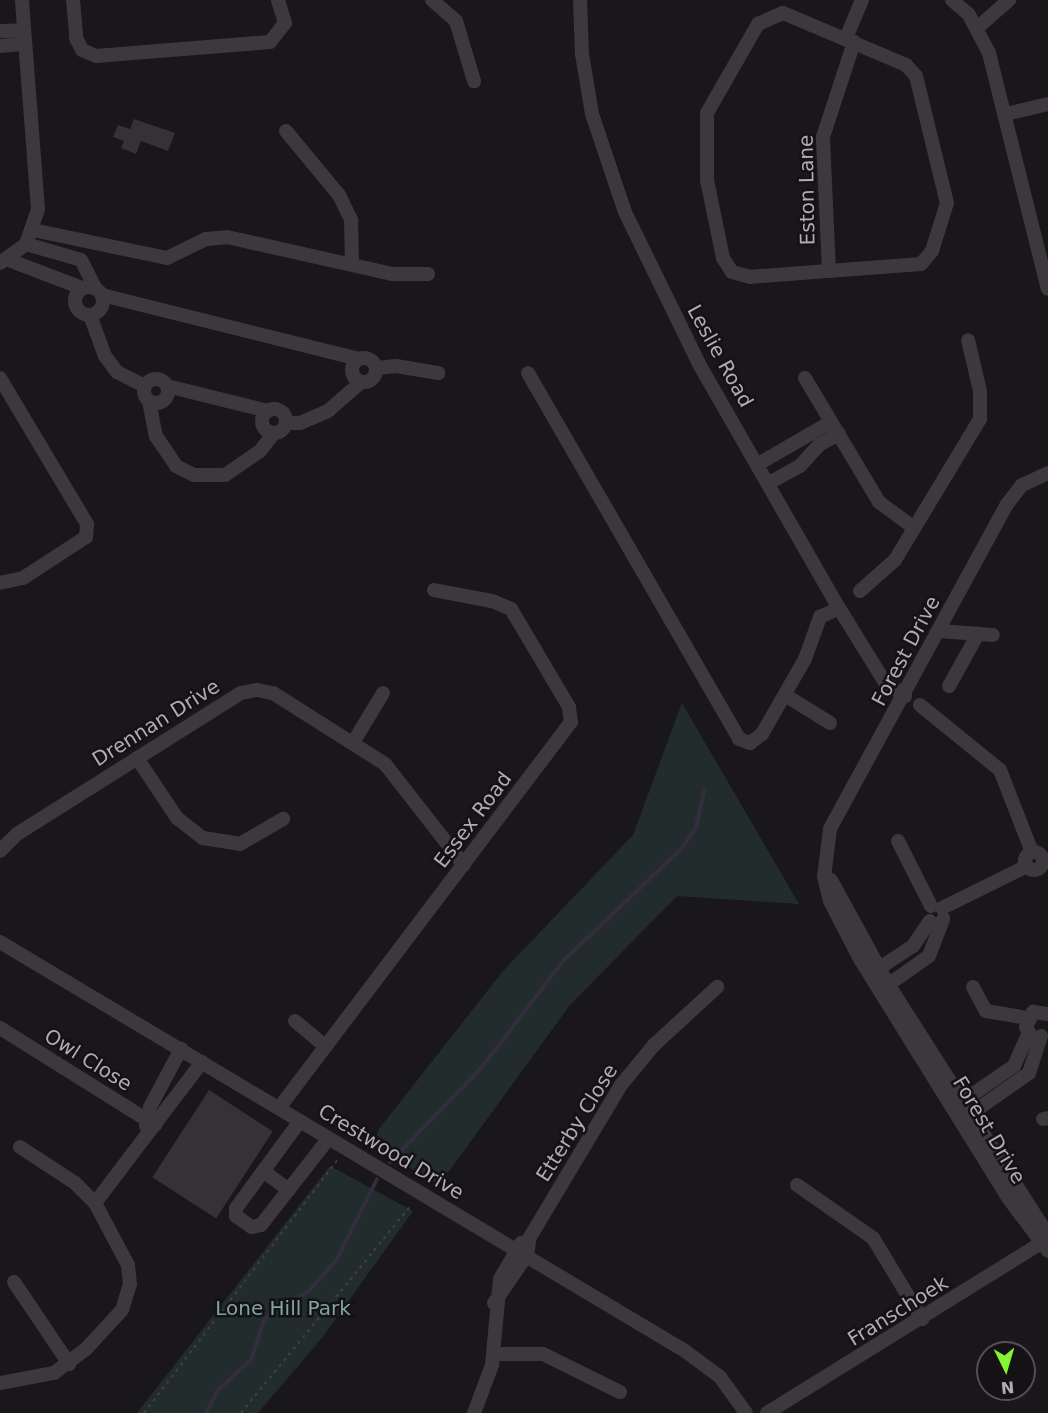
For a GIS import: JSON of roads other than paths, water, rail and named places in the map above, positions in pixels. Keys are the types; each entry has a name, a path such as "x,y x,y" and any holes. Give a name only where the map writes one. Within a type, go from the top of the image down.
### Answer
{"street":[{"path":"3,261 26,244 33,230 38,209 22,0"},
{"path":"74,0 76,38 82,50 96,56 270,42 285,23 278,0"},
{"path":"432,0 446,7 456,21 474,81"},
{"name":"Leslie Road","path":"580,0 585,77 607,171 688,344 839,608 884,681 905,696"},
{"name":"Eston Lane","path":"829,271 823,137 862,0"},
{"path":"952,0 977,28 1006,114 1048,289"},
{"path":"977,28 1009,0"},
{"path":"783,13 850,40 906,65 920,81 947,194 947,210 932,251 921,264 750,277 727,266 707,180 706,127 713,101 765,18 783,13"},
{"path":"0,31 25,37"},
{"path":"0,46 25,37"},
{"path":"1006,114 1048,104"},
{"path":"286,131 306,151 347,212 354,239 352,264"},
{"path":"33,230 167,258 206,239 226,237 392,274 429,274"},
{"path":"26,244 81,260 101,308 90,315"},
{"path":"51,274 60,253"},
{"path":"3,261 51,274 93,290 358,359 370,359 377,368"},
{"path":"93,290 75,305 90,315 105,356 117,372 145,386 156,436 176,466 194,475 225,475 260,451 286,423 300,423 328,411 361,382 373,379 377,368"},
{"path":"860,591 895,560 980,419 980,391 968,340"},
{"path":"358,359 353,373 361,382"},
{"path":"377,368 396,366 438,373"},
{"path":"528,373 739,739 755,741 805,659 820,617 839,608"},
{"path":"0,378 87,524 86,537 23,578 0,583"},
{"path":"805,378 879,502 914,528"},
{"path":"145,386 157,379 166,386 268,411 279,410 286,423"},
{"path":"149,401 164,400 166,386"},
{"path":"268,411 262,424 274,434"},
{"path":"758,464 835,428"},
{"path":"769,483 800,466 835,428"},
{"name":"Forest Drive","path":"1047,1242 884,987 825,867 830,829 905,696 1011,497 1030,479 1048,472"},
{"name":"Essex Road","path":"279,1108 568,728 571,715 511,609 492,601 434,590"},
{"path":"939,631 993,635"},
{"path":"949,686 978,634"},
{"name":"Drennan Drive","path":"0,851 17,834 137,758 241,693 257,690 273,693 354,741 393,772 464,865"},
{"path":"354,741 382,693"},
{"path":"785,695 830,723"},
{"path":"875,971 913,946 937,914 1027,866 1040,869 1041,856 1000,770 920,705"},
{"path":"137,758 177,818 203,838 240,844 283,819"},
{"path":"884,987 928,956 937,914 898,841"},
{"name":"Crestwood Drive","path":"0,942 684,1351 720,1377 746,1413"},
{"name":"Etterby Close","path":"526,1255 530,1237 626,1078 717,987"},
{"name":"Forest Drive","path":"884,987 955,1087 959,1104"},
{"path":"973,987 986,1011 1036,1030"},
{"path":"959,1104 1020,1060 1046,1010"},
{"path":"295,1021 326,1047"},
{"name":"Owl Close","path":"0,1028 149,1125"},
{"path":"967,1117 1029,1073 1036,1030"},
{"path":"149,1125 181,1049"},
{"path":"95,1203 149,1125 201,1062"},
{"path":"955,1087 987,1084"},
{"path":"300,1121 236,1208 236,1216 257,1227 329,1138"},
{"path":"0,1383 41,1378 69,1364 116,1318 129,1284 122,1250 95,1203 75,1183 20,1147"},
{"path":"263,1171 289,1190"},
{"path":"797,1185 873,1238 922,1320"},
{"name":"Etterby Close","path":"514,1248 530,1237"},
{"name":"Franschoek","path":"767,1413 1047,1242"},
{"path":"474,1413 494,1354 494,1303 514,1248"},
{"path":"494,1303 526,1255"},
{"path":"14,1282 69,1364"},
{"path":"494,1354 543,1353 620,1392"}],"waterway":[{"path":"390,1162 482,1067 563,961 682,848 696,827 704,791"},
{"path":"206,1413 219,1389 251,1360 263,1322 274,1309 309,1291 337,1259 377,1179"}],"park label":[{"name":"Lone Hill Park","path":"283,1308"}]}
